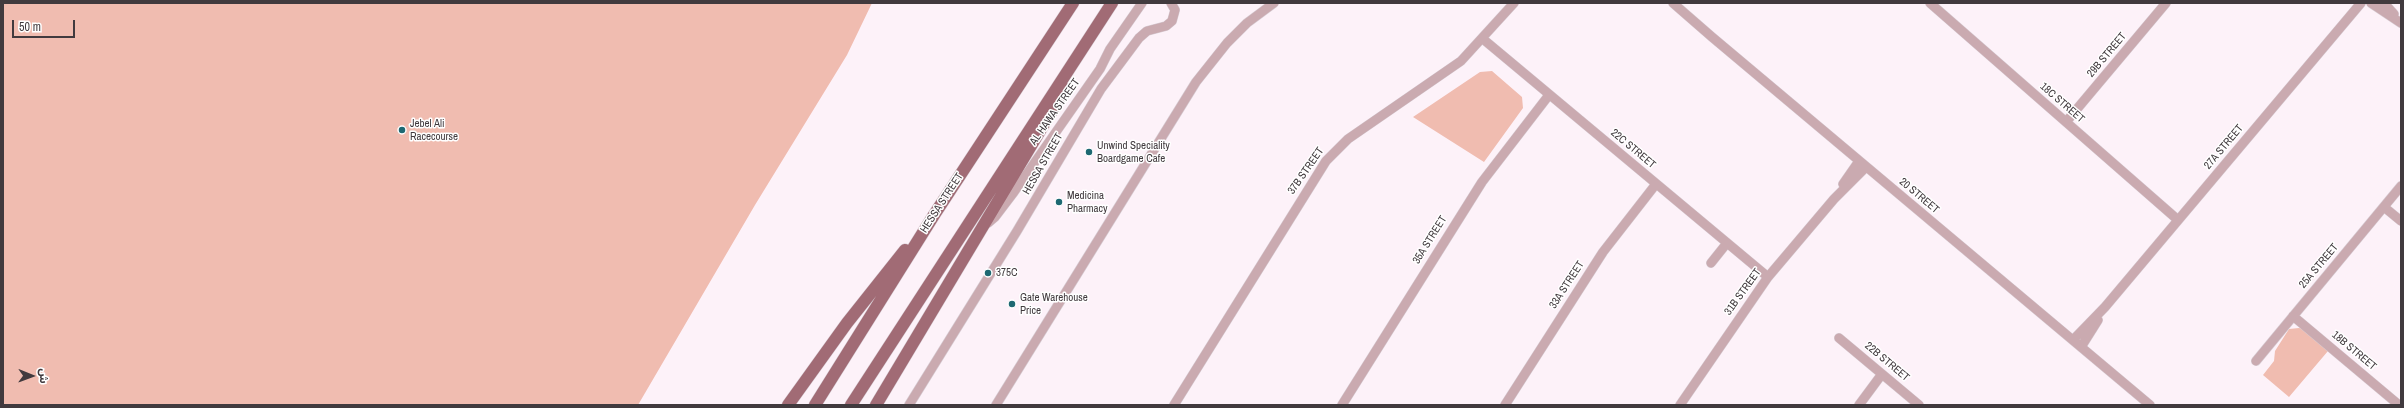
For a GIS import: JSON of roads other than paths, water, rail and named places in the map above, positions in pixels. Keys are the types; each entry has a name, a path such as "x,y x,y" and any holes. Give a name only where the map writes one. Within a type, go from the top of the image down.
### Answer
{"main road":[{"name":"HESSA STREET","path":"815,405 934,215 1073,3"},
{"name":"HESSA STREET","path":"876,405 1087,52 1110,5"},
{"name":"HESSA STREET","path":"851,405 1110,5"},
{"path":"788,405 851,317 934,215"}],"street":[{"name":"AL HAWA STREET","path":"980,229 995,217 1005,205 1100,69 1110,49 1142,3"},
{"path":"1100,69 1150,3"},
{"name":"HESSA STREET","path":"909,405 1018,231 1090,108 1139,38 1147,31 1166,26 1172,21 1175,14 1171,3"},
{"path":"996,405 1196,82 1227,42 1247,23 1274,3"},
{"name":"37B STREET","path":"1174,405 1326,161 1348,139 1448,72 1483,39 1514,3"},
{"name":"20 STREET","path":"1673,3 1862,164 2150,405"},
{"name":"18C STREET","path":"1930,3 2178,220"},
{"name":"27A STREET","path":"2073,340 2105,307 2361,3"},
{"path":"2371,3 2401,22"},
{"path":"2384,3 2401,22"},
{"name":"29B STREET","path":"2066,122 2160,5"},
{"name":"22C STREET","path":"1483,39 1768,277"},
{"name":"35A STREET","path":"1342,405 1482,182 1549,95"},
{"name":"31B STREET","path":"1680,405 1768,277 1862,164"},
{"name":"33A STREET","path":"1505,405 1603,252 1656,184"},
{"name":"25A STREET","path":"2256,361 2401,186"},
{"path":"2384,207 2401,221"},
{"path":"1711,263 1727,243"},
{"name":"27A STREET","path":"2081,347 2105,307"},
{"name":"18B STREET","path":"2293,316 2399,405"},
{"name":"22B STREET","path":"1839,338 1919,405"},
{"path":"1859,405 1882,374"}],"place":[{"name":"Jebel Ali Racecourse","path":"402,130"},
{"name":"Unwind Speciality Boardgame Cafe","path":"1089,152"},
{"name":"Medicina Pharmacy","path":"1059,202"},
{"name":"375C","path":"988,273"},
{"name":"Gate Warehouse Price","path":"1012,304"}]}
